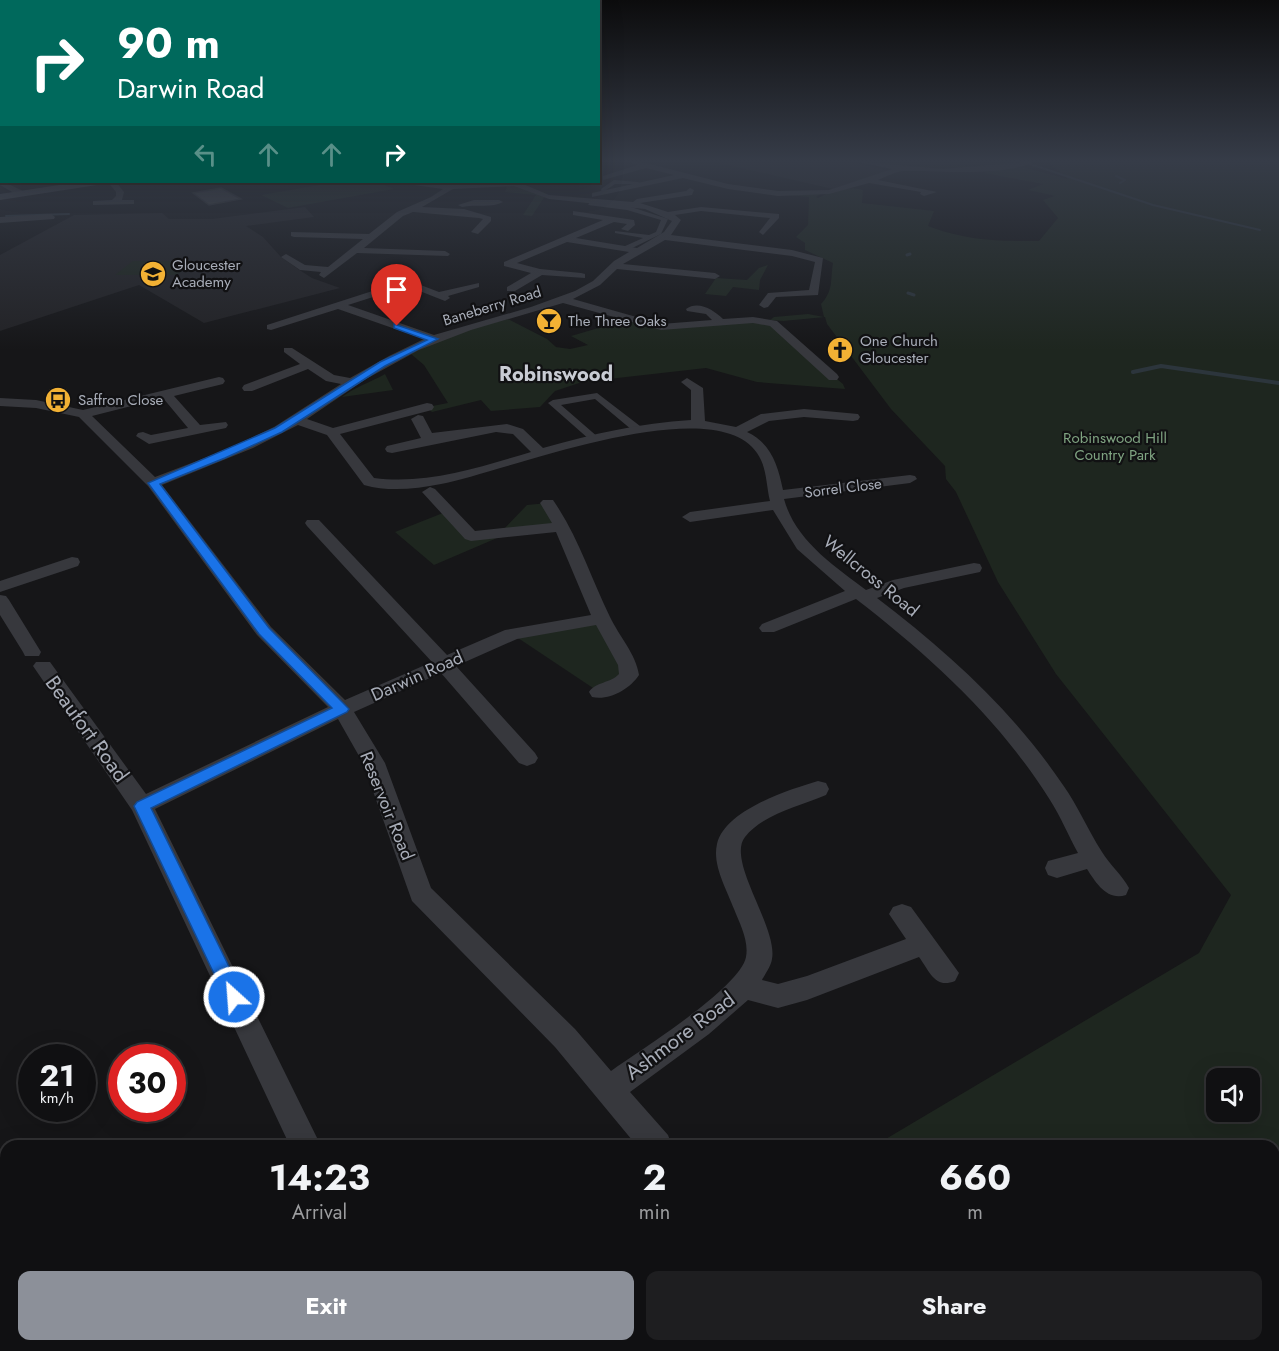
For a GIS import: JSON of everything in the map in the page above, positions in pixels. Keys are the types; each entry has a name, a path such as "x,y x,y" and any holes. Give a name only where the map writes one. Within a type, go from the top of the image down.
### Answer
{"street":[{"path":"286,257 303,268 327,273 387,224"},
{"path":"474,232 483,224"},
{"path":"507,264 601,224"},
{"path":"619,224 649,237"},
{"path":"622,227 625,224"},
{"path":"566,239 631,250 662,229 663,224"},
{"path":"617,266 666,237 675,224"},
{"path":"763,232 769,224"},
{"path":"310,225 292,235 370,237"},
{"path":"666,237 792,253 820,260 814,294 776,294 772,295 764,305"},
{"name":"Baneberry Road","path":"153,483 222,456 296,420 391,359 434,339 477,324 563,300 593,287 631,250 666,237"},
{"path":"697,250 705,242"},
{"path":"391,252 401,243"},
{"path":"354,250 445,254"},
{"path":"494,264 581,276"},
{"path":"617,266 711,276 719,265"},
{"path":"511,289 540,272"},
{"path":"272,327 381,290 413,282 442,296 475,285"},
{"path":"563,300 651,326 685,327 761,320 773,323 820,366 835,371"},
{"path":"337,305 434,339"},
{"path":"691,309 709,311 720,322"},
{"path":"288,350 330,378 352,382"},
{"path":"248,388 310,364"},
{"path":"2,402 36,404 84,414 219,381"},
{"path":"687,382 697,388 698,424"},
{"path":"167,395 197,430"},
{"path":"606,429 554,403 597,396 636,428"},
{"path":"296,420 332,432 427,407"},
{"path":"736,432 766,417 804,413 853,417"},
{"name":"Reservoir Road","path":"84,414 153,483 264,631 342,709 374,763 421,894 565,1038 652,1140"},
{"path":"418,419 428,437 438,439"},
{"path":"143,436 149,440 221,424"},
{"path":"392,448 502,424 516,430 538,452"},
{"name":"Wellcross Road","path":"332,432 369,482 390,484 444,480 606,429 698,424 736,432 758,445 768,459 778,500 802,545 821,565 861,594 959,674 994,711 1034,758 1065,806 1101,873 1118,888"},
{"name":"Sorrel Close","path":"690,517 910,479"},
{"path":"430,492 471,536 562,527"},
{"path":"548,503 562,527 602,619 628,665 629,675 621,684 600,692"},
{"path":"312,523 445,665 527,758"},
{"path":"0,587 72,562"},
{"path":"768,628 861,594 961,567"},
{"name":"Beaufort Road","path":"0,600 37,659 142,806 303,1140"},
{"name":"Darwin Road","path":"142,806 342,709 512,634 602,619"},
{"name":"Ashmore Road","path":"610,1089 699,1025 744,987 759,959 757,935 730,865 729,844 737,830 757,814 818,789"},
{"path":"1057,868 1092,858"},
{"path":"902,914 946,973"},
{"path":"744,987 778,996 807,988 924,944"}],"shaded area":[{"name":"Gloucester Academy","path":"57,224 261,224 246,226 263,237 281,257 298,269 312,278 340,288 204,323 139,285 0,331 0,255"}],"green space":[{"name":"Robinswood Hill Country Park","path":"808,224 929,224 928,226 956,235 1010,241 1039,241 1053,224 1279,224 1279,1140 884,1140 1199,953 1231,895 1056,674 998,582 956,492 946,479 945,466 891,409 827,324 825,317 770,320 774,317 808,314 824,317 821,304 831,285 833,263 805,250 805,243 796,237"},
{"path":"133,261 192,261 186,266 189,267 176,275 115,275"},
{"path":"768,265 760,280 759,290 733,287 726,296 705,294 716,278 747,280 759,268"},
{"path":"621,316 651,326 767,321 843,384 845,389 757,382 706,368 582,382 555,391 540,407 491,411 481,400 432,412 427,407 448,403 424,365 411,354 426,346 477,327 508,319 547,339 556,347 570,349 588,345 571,336 602,327 598,323"},
{"path":"385,374 393,390 342,397 352,390"},
{"path":"548,503 562,527 497,538 434,565 395,532 448,511 471,536 500,533 527,505"},
{"path":"602,619 629,675 599,692 512,634"}],"waterway":[{"path":"1235,224 1260,230"},
{"path":"908,293 914,295"},
{"path":"1133,372 1161,366 1279,383"}],"place":[{"name":"Gloucester Academy","path":"153,274"},
{"name":"The Three Oaks","path":"549,321"},
{"name":"One Church Gloucester","path":"840,350"},
{"name":"Saffron Close","path":"58,400"}],"district":[{"name":"Robinswood","path":"556,374"}],"route":[{"path":"234,997 142,806 342,709 264,631 153,483 222,456 279,430 363,375 434,339 397,326"}]}
